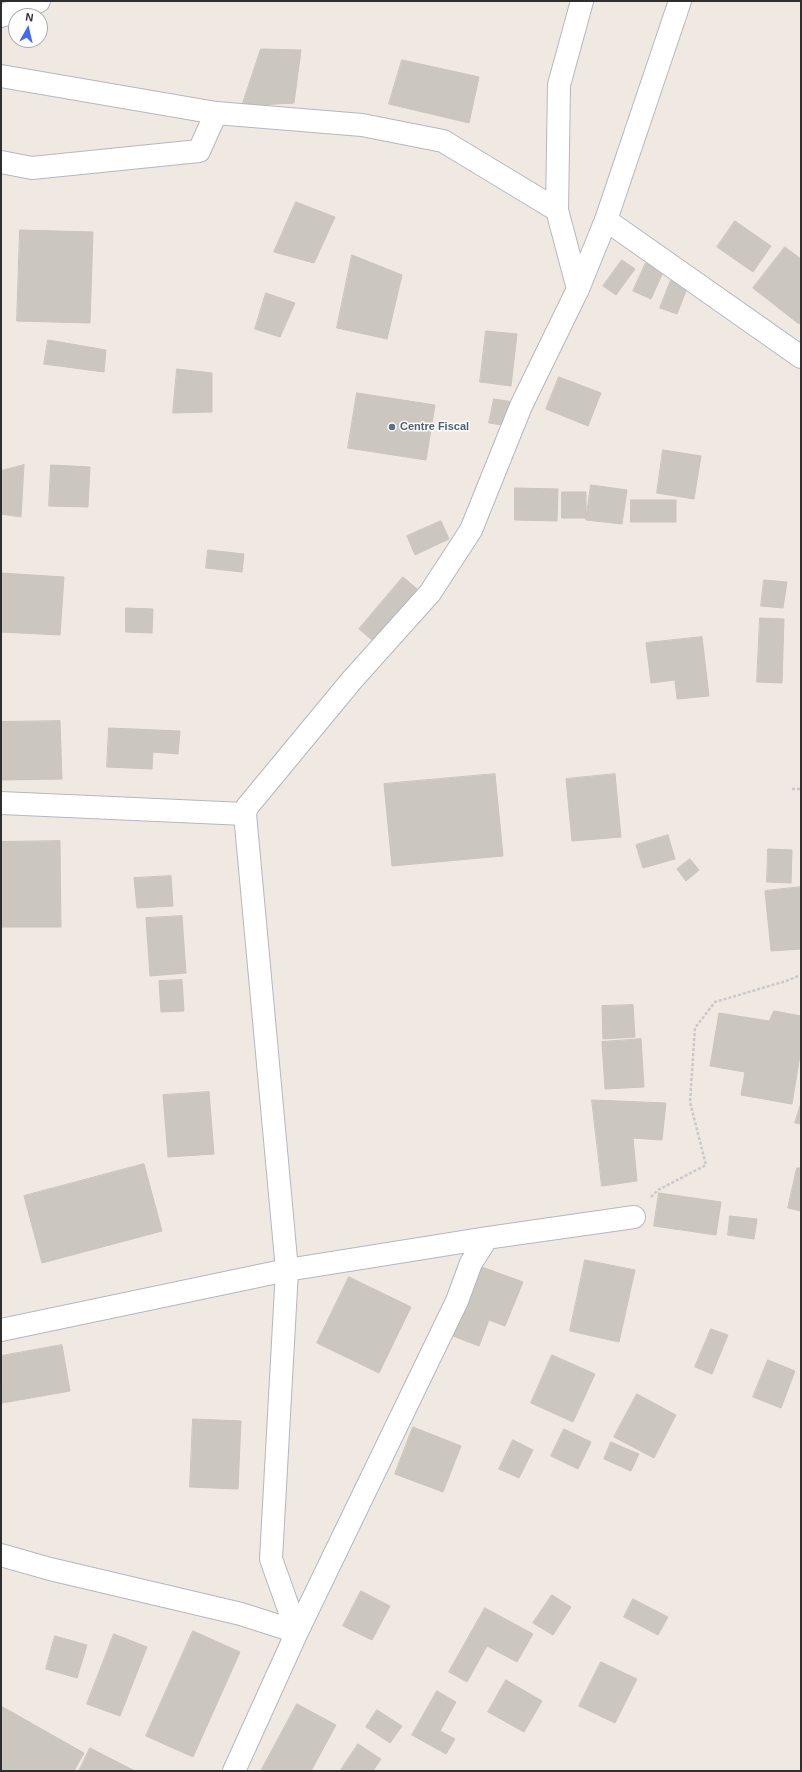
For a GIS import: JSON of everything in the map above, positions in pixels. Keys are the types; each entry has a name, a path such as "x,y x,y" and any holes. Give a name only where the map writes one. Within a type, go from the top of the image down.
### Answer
{"street":[{"path":"1,16 39,1"},
{"path":"578,290 557,210 559,85 582,1"},
{"path":"297,1632 271,1559 287,1270 245,814 247,807 352,680 430,593 471,530 521,406 578,290 606,220 671,23 680,1"},
{"path":"1,76 216,113 362,125 443,141 557,210"},
{"path":"1,162 32,168 199,151 216,113"},
{"path":"606,220 801,357"},
{"path":"1,803 245,814"},
{"path":"1,1330 287,1270 487,1238 634,1217"},
{"path":"234,1771 297,1632 457,1300 471,1263 487,1238"},
{"path":"1,1555 50,1569 241,1614 297,1632"}],"path":[{"path":"792,789 801,789"},
{"path":"634,1217 658,1190 706,1165 690,1102 695,1028 715,1002 786,981 801,975"}],"building":[{"path":"261,49 301,50 294,103 242,106"},
{"path":"402,60 479,77 469,123 389,104"},
{"path":"296,202 335,217 314,263 274,252"},
{"path":"735,221 771,246 753,272 717,247"},
{"path":"20,230 93,232 90,323 17,321"},
{"path":"785,247 801,259 801,321 799,324 753,288"},
{"path":"352,255 402,275 387,339 337,328"},
{"path":"622,260 635,269 616,295 603,286"},
{"path":"646,263 664,270 651,299 633,291"},
{"path":"671,280 688,286 677,314 660,308"},
{"path":"266,293 295,303 280,337 255,329"},
{"path":"486,331 517,334 511,386 480,382"},
{"path":"48,340 106,350 104,372 44,364"},
{"path":"177,369 212,373 212,412 173,413"},
{"path":"559,377 601,393 588,426 546,409"},
{"name":"Centre Fiscal","path":"357,393 435,405 426,460 348,448"},
{"path":"494,399 513,402 509,426 489,423"},
{"path":"663,450 701,456 694,499 657,493"},
{"path":"24,465 21,517 1,514 1,471"},
{"path":"51,465 90,467 88,507 49,506"},
{"path":"591,485 627,490 622,524 586,520"},
{"path":"515,488 558,489 557,521 515,520"},
{"path":"562,492 586,492 586,518 562,518"},
{"path":"631,500 676,500 676,522 631,522"},
{"path":"441,521 449,539 415,555 407,536"},
{"path":"208,550 244,554 242,572 206,568"},
{"path":"1,573 64,577 60,635 1,632"},
{"path":"403,577 422,593 378,645 359,629"},
{"path":"764,580 787,582 783,608 761,606"},
{"path":"126,608 153,609 152,633 126,632"},
{"path":"760,618 784,619 782,683 757,682"},
{"path":"702,637 709,696 677,699 675,680 651,683 646,643"},
{"path":"60,721 62,779 1,780 1,722"},
{"path":"109,728 180,731 178,754 153,752 152,769 107,767"},
{"path":"495,774 503,856 392,866 384,784"},
{"path":"615,774 621,837 572,841 566,779"},
{"path":"668,835 675,859 643,868 636,845"},
{"path":"60,841 61,927 1,927 1,842"},
{"path":"768,849 792,850 791,883 767,882"},
{"path":"690,859 699,870 686,881 677,869"},
{"path":"171,876 173,906 137,908 134,878"},
{"path":"801,887 801,949 771,951 765,891"},
{"path":"182,916 186,973 150,976 146,918"},
{"path":"182,980 184,1011 161,1012 159,981"},
{"path":"633,1005 635,1037 603,1039 602,1006"},
{"path":"774,1011 801,1016 801,1049 792,1104 741,1095 745,1072 710,1066 719,1013 769,1021"},
{"path":"641,1039 644,1087 605,1089 602,1042"},
{"path":"209,1092 214,1154 168,1157 163,1095"},
{"path":"592,1100 666,1103 662,1140 633,1138 637,1181 602,1186"},
{"path":"801,1103 801,1124 795,1123"},
{"path":"144,1164 162,1231 42,1263 24,1196"},
{"path":"797,1168 801,1168 801,1211 788,1208"},
{"path":"659,1193 721,1202 716,1235 654,1226"},
{"path":"730,1216 757,1219 754,1239 728,1235"},
{"path":"585,1260 635,1270 619,1342 570,1331"},
{"path":"471,1263 523,1282 505,1326 489,1320 479,1346 453,1336 464,1308"},
{"path":"349,1277 411,1307 379,1373 317,1343"},
{"path":"711,1329 728,1335 712,1374 695,1367"},
{"path":"62,1345 70,1391 2,1403 1,1356"},
{"path":"552,1355 595,1374 573,1422 531,1403"},
{"path":"768,1360 795,1371 781,1408 753,1397"},
{"path":"637,1394 676,1415 654,1458 614,1437"},
{"path":"193,1419 241,1421 238,1489 190,1487"},
{"path":"413,1427 461,1446 443,1492 395,1474"},
{"path":"564,1429 591,1442 578,1469 551,1456"},
{"path":"513,1440 533,1450 519,1478 499,1469"},
{"path":"611,1442 639,1454 631,1471 604,1459"},
{"path":"361,1591 390,1606 372,1640 343,1626"},
{"path":"552,1595 571,1607 553,1635 533,1623"},
{"path":"633,1599 668,1617 658,1635 624,1617"},
{"path":"485,1608 533,1634 517,1662 487,1646 467,1682 449,1672"},
{"path":"193,1631 240,1652 193,1757 146,1736"},
{"path":"114,1634 147,1647 120,1716 87,1704"},
{"path":"55,1636 87,1645 77,1678 46,1669"},
{"path":"601,1662 637,1679 615,1723 579,1706"},
{"path":"506,1680 542,1701 524,1732 488,1712"},
{"path":"437,1691 456,1702 440,1731 455,1739 446,1754 412,1735"},
{"path":"297,1704 336,1725 311,1771 261,1771"},
{"path":"1,1706 84,1753 74,1771 1,1771"},
{"path":"377,1710 402,1726 390,1743 366,1727"},
{"path":"358,1744 381,1759 373,1771 341,1770"},
{"path":"90,1748 135,1771 79,1771"}],"place":[{"name":"Centre Fiscal","path":"392,427"}]}
